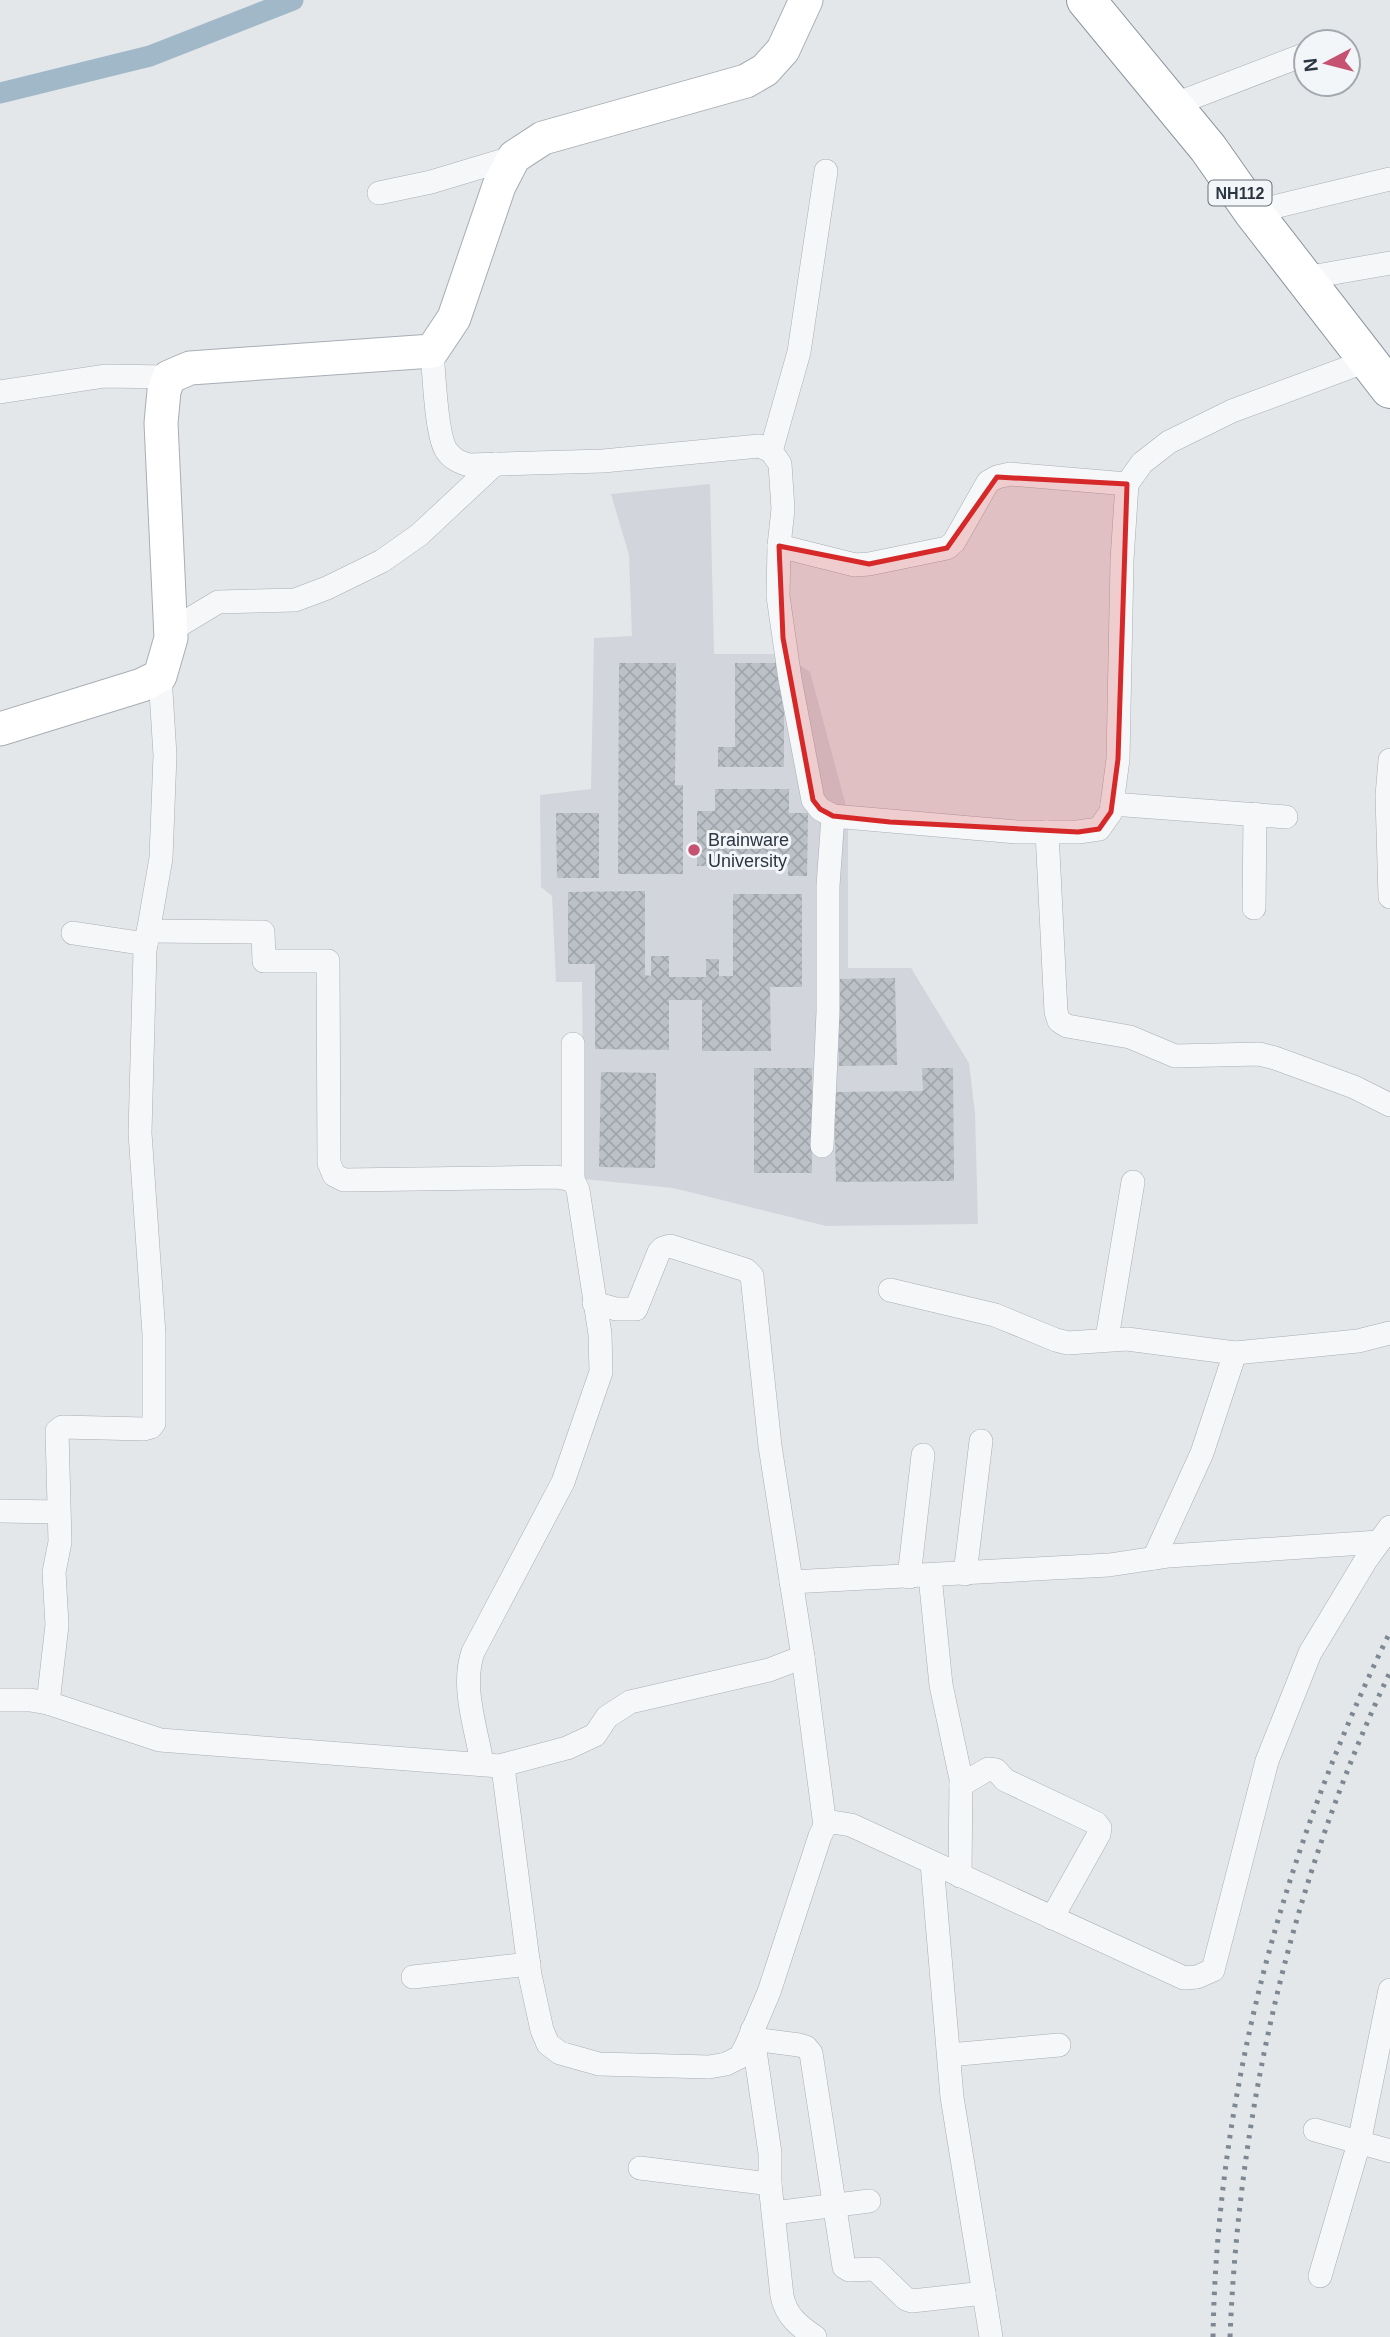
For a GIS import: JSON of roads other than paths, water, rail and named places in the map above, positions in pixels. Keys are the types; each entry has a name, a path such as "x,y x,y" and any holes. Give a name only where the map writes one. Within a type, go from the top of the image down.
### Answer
{"highway":[{"name":"NH112","path":"1086,0 1208,148 1253,212 1379,374"}],"street":[{"path":"379,193 431,182 514,157 543,138 746,81 765,70 783,50 807,0"},
{"path":"1173,105 1292,59"},
{"path":"514,157 499,186 454,317 432,351 440,428 445,449 456,461 469,465 603,461 760,446 771,451 780,464 783,509 778,596 783,638 813,800 820,809 833,816 1017,832 1078,832 1099,828 1111,812 1118,759 1122,560 1127,484 1142,463 1169,442 1232,411 1379,374"},
{"path":"771,451 797,360 826,171"},
{"path":"1253,212 1390,179"},
{"path":"1305,278 1390,263"},
{"path":"0,392 105,376 169,377 190,368 432,351"},
{"path":"48,1703 57,1625 54,1572 60,1542 57,1431 62,1427 144,1429 155,1423 154,1334 140,1147 147,937 161,858 165,755 160,676 171,638 161,423 164,391 169,377"},
{"path":"170,631 218,602 295,600 327,588 382,561 419,535 495,464"},
{"path":"779,546 838,562 869,564 947,548 954,542 988,482 997,477 1010,474 1127,484"},
{"path":"0,729 142,685 160,676"},
{"path":"1390,760 1387,796 1390,897"},
{"path":"1112,804 1286,817"},
{"path":"1254,908 1255,814"},
{"path":"822,1146 828,1012 828,886 833,816"},
{"path":"1047,832 1056,1012 1059,1021 1067,1026 1130,1037 1175,1056 1259,1054 1275,1058 1354,1087 1390,1105"},
{"path":"73,933 147,937 263,932 264,961 328,961 330,1163 334,1175 344,1180 466,1177 556,1177 573,1180"},
{"path":"573,1044 573,1180 578,1191 600,1334 600,1373 573,1456 547,1516 473,1652 468,1668 468,1683 490,1764 504,1775 529,1964 542,2030 548,2044 560,2053 598,2064 709,2067 726,2064 740,2057 769,1992 820,1836 825,1826 832,1822 851,1825 1184,1978 1197,1977 1213,1970 1267,1761 1310,1653 1385,1535"},
{"path":"1107,1338 1133,1182"},
{"path":"594,1303 617,1309 636,1309 659,1252 670,1246 746,1270 752,1276 770,1446 803,1657 825,1826"},
{"path":"890,1290 995,1315 1056,1340 1078,1343 1107,1338 1127,1339 1235,1353 1358,1340 1390,1333"},
{"path":"1154,1558 1202,1453 1235,1353"},
{"path":"965,1573 981,1441"},
{"path":"923,1455 919,1576 961,1785 960,1876"},
{"path":"0,1511 58,1512"},
{"path":"791,1582 1110,1565 1154,1558 1385,1535"},
{"path":"0,1700 48,1703 160,1740 490,1764 567,1748 595,1735 607,1717 630,1702 769,1670 803,1657"},
{"path":"961,1785 988,1769 996,1770 1006,1780 1096,1823 1100,1828 1052,1918"},
{"path":"932,1863 952,2097 991,2337"},
{"path":"413,1977 529,1964"},
{"path":"1320,2276 1359,2143 1390,1990"},
{"path":"752,2034 769,2153 770,2184 785,2308 796,2324 815,2337"},
{"path":"752,2034 806,2047 811,2053 842,2262 849,2270 875,2269 906,2299 912,2301 984,2293"},
{"path":"949,2055 1059,2045"},
{"path":"1315,2130 1390,2151"},
{"path":"640,2168 770,2184"},
{"path":"774,2213 869,2201"}],"waterway":[{"path":"0,93 150,56 293,0"}],"railway":[{"path":"1213,2337 1217,2246 1227,2155 1243,2064 1263,1975 1288,1887 1318,1800 1352,1715 1390,1632"},
{"path":"1230,2337 1235,2251 1245,2165 1277,1996 1325,1831 1355,1751 1390,1672"}],"place":[{"name":"Brainware University","path":"694,850"}]}
